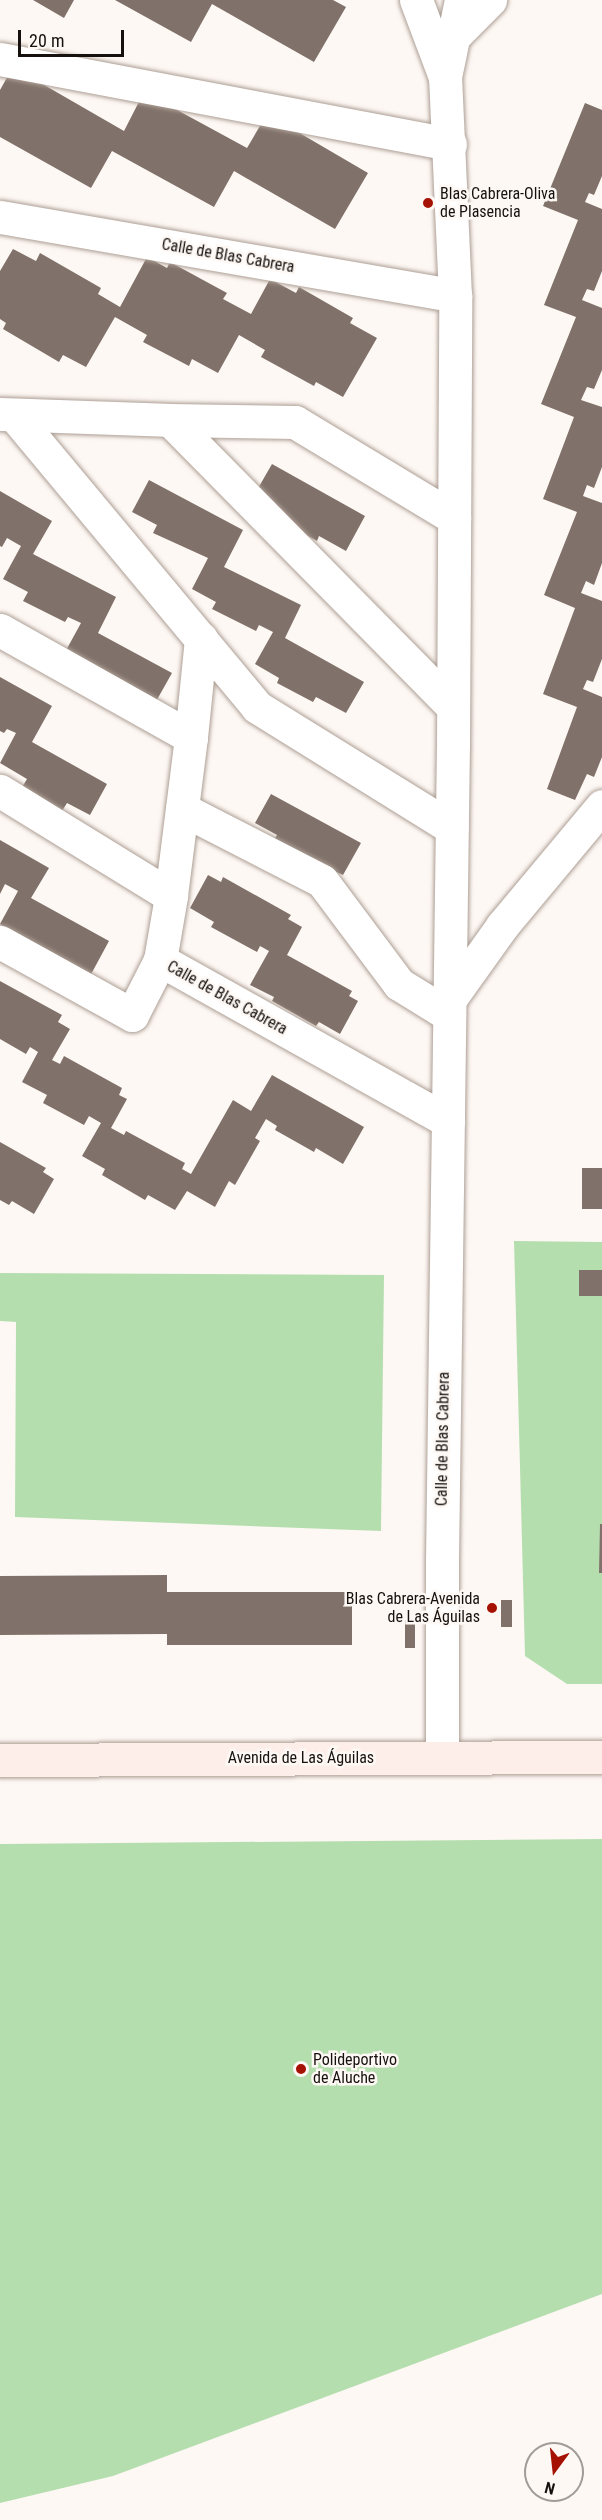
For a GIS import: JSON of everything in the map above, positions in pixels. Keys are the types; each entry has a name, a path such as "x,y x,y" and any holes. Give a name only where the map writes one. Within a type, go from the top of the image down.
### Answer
{"street":[{"name":"Calle de Blas Cabrera","path":"416,0 445,77"},
{"name":"Calle de Blas Cabrera","path":"442,1757 441,1561 452,828 455,296 450,144 445,77 461,0"},
{"path":"453,37 490,0"},
{"path":"0,59 450,144"},
{"name":"Calle de Blas Cabrera","path":"0,216 455,296"},
{"path":"7,414 295,422 454,518"},
{"path":"7,414 257,706 452,828"},
{"path":"170,420 453,707"},
{"path":"0,630 191,737"},
{"path":"160,960 171,896 201,639"},
{"path":"0,791 171,896"},
{"path":"182,808 322,881 399,984 450,1007 502,927 602,806"},
{"name":"Calle de Blas Cabrera","path":"0,942 132,1014 160,960 448,1121"},
{"name":"Avenida de Las Águilas","path":"0,1760 602,1757"}],"green space":[{"path":"514,1241 602,1242 602,1684 567,1684 525,1656"},
{"path":"0,1273 384,1275 381,1531 15,1517 16,1322 0,1321"},
{"name":"Polideportivo de Aluche","path":"602,1839 602,2294 113,2476 0,2503 0,1844"}],"building":[{"path":"33,0 74,0 64,18"},
{"path":"115,0 333,0 346,7 314,62 212,4 191,42"},
{"path":"13,67 124,131 144,92 247,148 267,114 368,173 335,229 234,171 214,207 112,151 91,188 0,137 0,90"},
{"path":"585,103 602,110 602,176 594,195 589,193 585,202 602,209 602,271 594,291 587,289 582,300 602,308 602,370 594,389 587,387 581,400 602,407 602,467 594,488 587,485 583,496 602,503 602,563 594,585 586,581 581,593 602,601 602,659 593,682 587,680 583,689 602,697 602,757 594,777 587,774 575,800 547,789 577,707 543,694 575,608 544,595 577,512 543,499 574,417 541,404 576,317 544,305 578,220 543,206"},
{"path":"13,249 36,261 40,253 101,288 98,294 120,307 147,257 167,268 170,262 227,293 223,299 251,314 270,279 296,293 299,287 353,318 350,323 377,338 343,397 316,382 314,386 261,357 265,350 239,335 218,373 192,359 189,366 143,342 147,335 115,317 86,367 63,355 59,362 3,329 6,323 0,319 0,271"},
{"path":"272,464 365,516 346,551 319,536 317,541 276,518 253,497"},
{"path":"149,480 243,530 224,567 301,605 285,638 364,682 346,713 316,697 313,702 277,683 279,678 255,664 273,632 259,625 256,631 212,609 216,602 192,589 208,558 153,533 157,525 132,512"},
{"path":"0,491 52,521 33,554 116,597 98,633 172,673 154,705 64,654 81,623 68,617 65,622 23,601 28,592 3,579 21,546 7,538 2,547 0,546"},
{"path":"0,677 52,706 32,742 107,784 90,815 67,803 62,811 21,789 27,779 0,763 16,733 7,729 4,733 0,731"},
{"path":"271,794 361,843 343,875 272,843 277,835 255,823"},
{"path":"0,840 49,868 31,898 109,941 89,978 0,924 18,891 5,884 0,894"},
{"path":"208,875 221,882 223,877 291,915 288,919 302,927 287,955 352,991 349,996 358,1001 340,1034 319,1022 316,1026 272,1001 274,997 250,985 269,951 260,946 257,952 211,927 214,922 190,908"},
{"path":"0,981 62,1015 58,1022 70,1029 52,1060 60,1064 64,1056 122,1088 119,1095 127,1099 111,1128 124,1135 126,1131 185,1163 182,1169 191,1174 233,1100 251,1111 272,1075 364,1127 343,1164 316,1148 314,1152 275,1130 277,1126 266,1119 255,1138 260,1141 235,1185 229,1181 215,1207 187,1191 175,1210 148,1195 145,1200 102,1175 105,1169 82,1156 101,1123 89,1116 84,1125 43,1103 47,1095 22,1082 38,1052 30,1047 26,1054 0,1039"},
{"path":"0,1142 46,1168 43,1172 54,1179 34,1214 12,1201 9,1205 0,1200"},
{"path":"582,1168 602,1168 602,1209 582,1209"},
{"path":"579,1270 602,1270 602,1296 579,1296"},
{"path":"600,1524 602,1524 602,1573 599,1573"},
{"path":"167,1575 167,1592 352,1592 352,1645 167,1645 167,1634 0,1635 0,1576"},
{"path":"501,1600 512,1600 512,1627 501,1627"},
{"path":"405,1620 415,1620 415,1648 405,1648"}],"place":[{"name":"Blas Cabrera-Oliva de Plasencia","path":"428,203"},
{"name":"Blas Cabrera-Avenida de Las Águilas","path":"492,1608"},
{"name":"Polideportivo de Aluche","path":"301,2069"}]}
